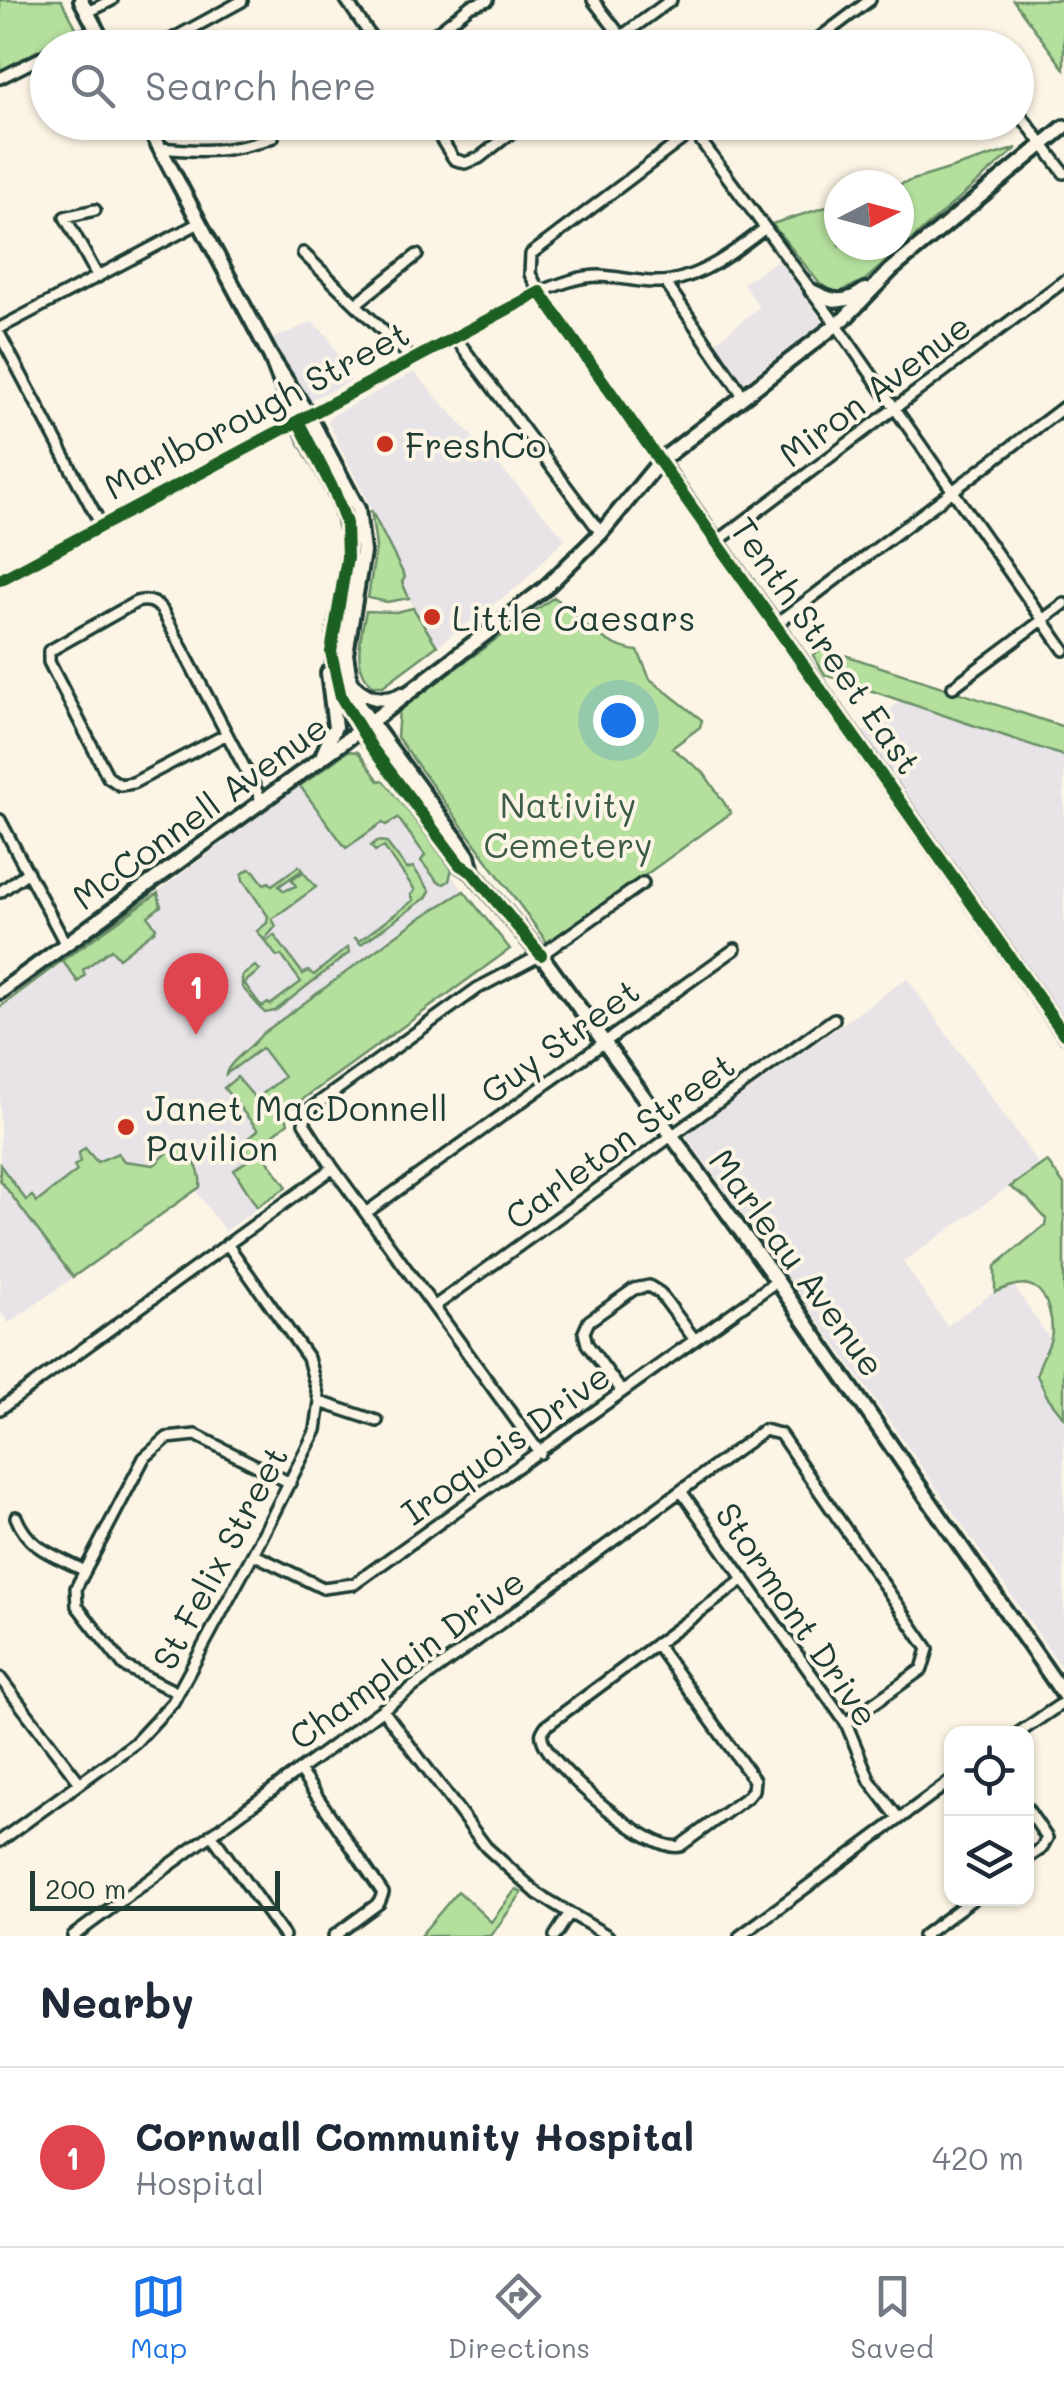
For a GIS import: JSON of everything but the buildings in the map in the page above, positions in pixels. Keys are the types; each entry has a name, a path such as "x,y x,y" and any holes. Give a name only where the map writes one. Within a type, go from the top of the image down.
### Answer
{"main road":[{"path":"85,6 96,29"},
{"name":"McConnell Avenue","path":"0,992 366,726 544,589 601,533 660,460 836,324 891,270 1064,127"},
{"path":"156,140 303,418 346,523 347,558 328,676 336,727 322,756"},
{"path":"812,290 832,301 844,302 891,270"},
{"path":"303,418 353,497 361,523 362,564 346,647 350,682 366,726"},
{"path":"332,640 335,678 345,707 366,726"},
{"path":"350,682 365,695 380,699 395,698 414,689"},
{"name":"Marleau Avenue","path":"366,726 460,865 472,872 541,956 777,1281 1064,1695"}],"street":[{"path":"85,6 112,0"},
{"path":"346,0 367,30"},
{"path":"440,30 470,6 488,0"},
{"path":"594,0 615,30"},
{"path":"640,30 671,0"},
{"path":"830,30 870,0"},
{"path":"189,30 242,1"},
{"path":"0,78 30,63"},
{"path":"1034,133 1064,174"},
{"path":"160,148 214,153 266,140"},
{"path":"442,140 454,159 465,164 502,140"},
{"path":"540,292 530,274 531,254 674,140"},
{"path":"699,140 812,290 1064,650"},
{"path":"95,210 66,217 98,276"},
{"path":"102,526 0,332 199,223"},
{"name":"Marlborough Street","path":"0,580 540,292 568,280 596,276 666,282 716,264 764,229"},
{"path":"303,253 413,360"},
{"path":"357,303 416,255"},
{"name":"Miron Avenue","path":"718,542 1064,281"},
{"path":"666,282 744,396"},
{"name":"Tenth Street East","path":"540,292 1064,1034"},
{"path":"455,337 601,533"},
{"path":"775,625 1064,407"},
{"path":"227,734 133,783 120,785 108,777 49,662 49,650 136,602 152,601 162,610 227,734 262,801"},
{"path":"953,687 1064,604"},
{"path":"0,820 66,945"},
{"path":"0,892 28,872"},
{"path":"540,1453 304,1124 310,1110 478,988 541,956 643,883"},
{"name":"Guy Street","path":"367,1212 735,948"},
{"name":"Carleton Street","path":"435,1306 834,1019"},
{"path":"0,1409 333,1168"},
{"path":"226,1244 308,1358 320,1402 376,1422"},
{"name":"Iroquois Drive","path":"254,1554 322,1588 354,1584 777,1281"},
{"path":"622,1392 586,1344 584,1332 589,1321 634,1289 648,1286 660,1293 694,1340"},
{"name":"St Felix Street","path":"0,1841 144,1734 178,1693 316,1430 320,1402"},
{"name":"Champlain Drive","path":"74,1936 760,1432 772,1430 780,1434 928,1649 922,1668 846,1724"},
{"path":"178,1693 127,1668 76,1602 76,1588 144,1458 167,1438 196,1436 290,1483"},
{"name":"Stormont Drive","path":"681,1491 846,1724 870,1781 899,1819"},
{"path":"16,1516 23,1535 31,1543 85,1571"},
{"path":"656,1644 754,1780 747,1797 672,1848 649,1838 601,1803 559,1763 542,1741 542,1734 546,1726 656,1644 744,1579"},
{"path":"0,1678 80,1783"},
{"path":"1029,1726 1064,1702"},
{"path":"383,1710 486,1847 521,1881 608,1936"},
{"path":"298,1770 383,1893 379,1903 334,1936"},
{"path":"740,1936 944,1786"},
{"path":"1034,1818 1047,1838 1034,1854"},
{"path":"211,1834 284,1936"},
{"path":"922,1936 963,1906"},
{"path":"555,1936 569,1914"}],"shaded area":[{"path":"778,260 823,322 744,382 715,343 759,307 743,283"},
{"path":"312,322 328,336 351,381 308,401 273,339"},
{"path":"414,372 565,538 520,585 437,646 417,617 402,581 405,577 328,422 330,417"},
{"path":"901,700 1064,755 1064,1021 861,735"},
{"path":"300,786 346,848 400,811 510,949 285,1112 288,1123 258,1147 287,1187 225,1231 196,1191 9,1323 0,1311 0,1009"},
{"path":"907,978 1039,1165 903,1262 947,1326 1010,1280 1064,1360 1064,1671 686,1136"}],"green space":[{"path":"0,0 61,0 77,29 30,30 30,55 0,71"},
{"path":"1013,0 1064,0 1064,69"},
{"path":"1017,148 914,237 914,180"},
{"path":"824,208 824,260 888,260 865,280 838,293 820,284 772,224"},
{"path":"371,510 405,577 402,582 409,598 387,602 368,598 376,547"},
{"name":"Nativity Cemetery","path":"554,597 604,638 638,651 650,679 702,720 700,727 672,748 704,773 731,813 549,945 397,737 399,710"},
{"path":"413,608 437,646 383,686 373,686 360,661 366,611"},
{"path":"823,648 1064,727 1064,756 825,675 813,655"},
{"path":"348,751 358,752 379,781 384,780 452,868 449,881 438,882 421,861 425,855 398,818 386,825 382,823 346,848 300,786"},
{"path":"377,841 386,842 407,869 413,867 430,891 426,898 361,944 354,937 359,941 414,900 411,895 415,890 384,847 375,851 371,846"},
{"path":"299,866 302,870 279,886 284,891 296,886 292,880 303,872 316,887 272,919 276,926 264,940 257,931 267,923 268,916 242,874 249,869 264,884 272,885"},
{"path":"464,891 510,949 285,1112 288,1123 258,1147 287,1187 257,1207 234,1170 251,1158 241,1144 258,1130 224,1088 237,1077 256,1099 284,1077 262,1048 226,1074 228,1069 262,1034 417,920"},
{"path":"154,892 70,955 158,893 161,906 148,916 156,928 119,958 111,949 83,970 85,975 78,982 62,960"},
{"path":"274,935 303,974 308,971 314,975 348,947 349,953 275,1011 265,1013 242,987 242,976 255,966 260,970 244,983 262,1007 301,982 266,942"},
{"path":"175,1146 194,1162 200,1187 73,1277 0,1180 0,1165 26,1200 32,1196 37,1202 77,1171 74,1166 80,1162 79,1153 85,1148 97,1162 118,1153 124,1161 154,1165"},
{"path":"1047,1161 1064,1185 1064,1418 1037,1375 1052,1332 1043,1296 1024,1284 995,1292 995,1266 1045,1225 1046,1219 1027,1198 1010,1187"},
{"path":"516,1889 522,1893 491,1936 420,1936 458,1891 491,1922"}],"cycle path":[{"path":"0,580 540,292 1064,1034"},
{"path":"298,421 346,523 347,558 331,652 341,697 372,748 460,865 472,872 541,955"}],"place":[{"name":"FreshCo","path":"385,444"},
{"name":"Little Caesars","path":"432,617"},
{"name":"Cornwall Community Hospital","path":"196,1035"},
{"name":"Janet MacDonnell Pavilion","path":"126,1127"}]}
